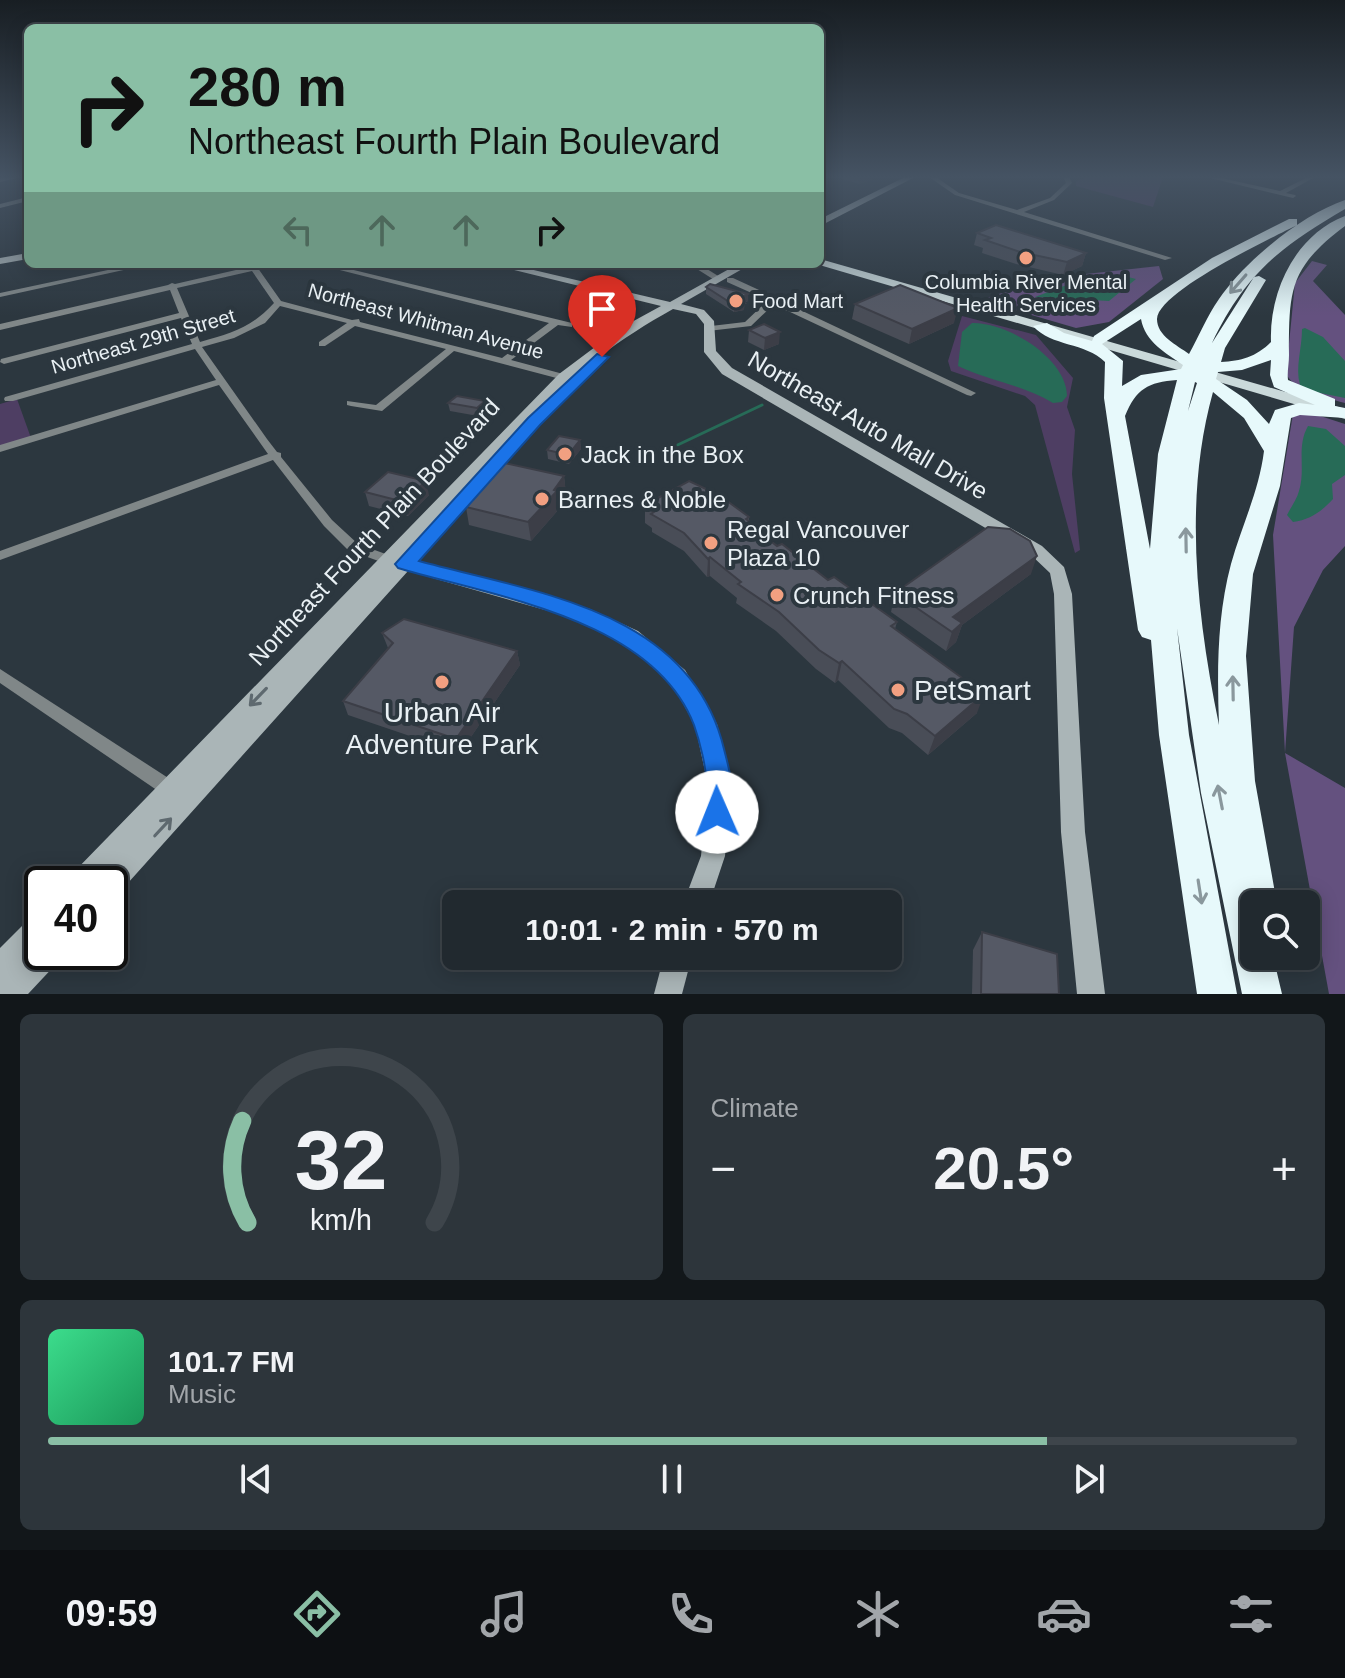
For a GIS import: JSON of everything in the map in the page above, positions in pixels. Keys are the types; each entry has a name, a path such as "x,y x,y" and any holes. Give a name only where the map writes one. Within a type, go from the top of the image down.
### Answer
{"highway":[{"path":"1100,340 1236,250 1295,223"},
{"path":"1217,994 1171,704 1164,640 1162,513 1170,441 1222,304 1251,269 1310,223"},
{"path":"1240,890 1198,685 1189,605 1187,475 1196,371 1269,270 1300,243 1330,223"},
{"path":"1340,223 1312,244 1289,273 1278,345 1278,378 1282,386 1345,412"},
{"path":"1155,304 1149,317 1155,335 1245,408 1266,432 1274,450"},
{"path":"1041,326 1050,335 1112,357 1117,415 1157,663 1171,704"},
{"path":"1117,415 1121,395 1134,383 1249,364 1264,359 1278,345"},
{"path":"1257,890 1237,759 1234,646 1242,572 1268,488 1284,412 1299,409 1345,412"},
{"path":"1258,970 1265,994"},
{"path":"1265,994 1268,970"}],"main road":[{"path":"0,261 24,257"},
{"path":"824,257 884,280"},
{"path":"824,263 1140,358 1345,412"},
{"path":"513,268 678,305 705,316 711,329"},
{"name":"Northeast Fourth Plain Boulevard","path":"725,279 740,268"},
{"name":"Northeast Fourth Plain Boulevard","path":"126,866 564,377 608,342 751,268"},
{"name":"Northeast Fourth Plain Boulevard","path":"97,866 534,421 602,357 678,305"},
{"path":"1041,326 1100,340 1196,371"},
{"name":"Northeast Auto Mall Drive","path":"711,329 710,352 727,371 1014,536 1036,550 1058,571 1063,594 1073,832 1091,994"},
{"path":"534,421 534,416 567,380 564,377"},
{"path":"397,562 583,614 631,636 678,676 706,724 720,785 713,856 701,890"},
{"path":"0,968 24,943"},
{"path":"9,994 31,970"},
{"path":"668,994 674,970"}],"street":[{"path":"1055,223 1168,258"},
{"path":"0,295 128,268"},
{"path":"0,327 244,268"},
{"name":"Northeast Whitman Avenue","path":"253,268 278,303 564,377"},
{"path":"336,268 569,325"},
{"path":"702,268 769,298 770,303"},
{"path":"172,285 181,315 220,382 339,535 360,551 397,562"},
{"name":"Northeast 29th Street","path":"9,399 249,329 278,303"},
{"path":"711,329 748,324 770,303"},
{"path":"770,303 789,308 971,393"},
{"path":"4,361 181,315"},
{"path":"322,344 356,321"},
{"path":"504,361 556,322"},
{"path":"351,403 378,409 387,406 454,347"},
{"path":"0,449 220,382"},
{"path":"0,556 277,455"},
{"path":"0,675 170,789"}],"shaded area":[{"path":"1312,261 1327,265 1313,281 1345,315 1345,403 1304,390 1286,374 1295,283"},
{"path":"1159,266 1163,279 1109,322 1076,328 980,300 1049,278"},
{"path":"1117,279 1136,279 1109,301 1035,297 1064,286 1093,286 1111,290"},
{"path":"962,316 1036,335 1073,378 1067,407 1075,430 1072,474 1080,550 1075,553 1035,405 1025,396 951,371 948,361"},
{"path":"972,323 1002,329 1033,345 1057,368 1067,396 1062,402 1053,403 958,366 962,332"},
{"path":"1302,329 1323,337 1345,361 1345,398 1310,391 1300,385 1298,365"},
{"path":"17,399 31,438 0,447 0,404"},
{"path":"1293,414 1314,414 1345,424 1345,546 1323,570 1294,627 1285,753 1273,535"},
{"path":"1308,426 1326,429 1345,446 1345,475 1332,484 1333,499 1310,517 1293,522 1287,515 1299,491 1304,434"},
{"path":"1285,753 1345,788 1345,994 1329,994 1320,945 1320,890 1310,890"}],"building":[{"path":"996,225 1086,253 1067,262 1020,252 985,240 991,238 977,233"},
{"path":"710,284 748,294 740,298 745,303 734,305 706,287"},
{"path":"900,285 958,308 912,329 855,304"},
{"path":"764,324 780,332 765,338 749,330"},
{"path":"457,396 485,401 477,408 448,403"},
{"path":"559,436 580,440 568,455 547,450"},
{"path":"505,463 564,476 554,490 557,491 528,522 466,507"},
{"path":"388,472 426,481 404,502 365,492"},
{"path":"689,481 719,495 749,517 746,519 777,546 782,544 828,580 834,577 897,622 891,626 984,694 935,736 907,714 894,709 842,661 839,663 819,650 779,612 738,584 741,582 710,557 708,559 684,533 651,514 654,512 645,505"},
{"path":"988,527 1010,529 1030,541 1037,556 953,617 962,623 952,632 895,593"},
{"name":"Urban Air Adventure Park","path":"404,619 517,651 456,739 343,701 393,643 382,633"},
{"path":"982,932 1057,954 1059,994 981,994"}],"waterway":[{"path":"667,450 762,405"}],"place":[{"name":"Columbia River Mental Health Services","path":"1026,258"},
{"name":"Food Mart","path":"736,301"},
{"name":"Jack in the Box","path":"565,454"},
{"name":"Barnes & Noble","path":"542,499"},
{"name":"Regal Vancouver Plaza 10","path":"711,543"},
{"name":"Crunch Fitness","path":"777,595"},
{"name":"Urban Air Adventure Park","path":"442,682"},
{"name":"PetSmart","path":"898,690"}],"route":[{"path":"602,357 575,379 534,421 405,564 583,614 631,636 678,676 706,724 720,785 717,812"}]}
